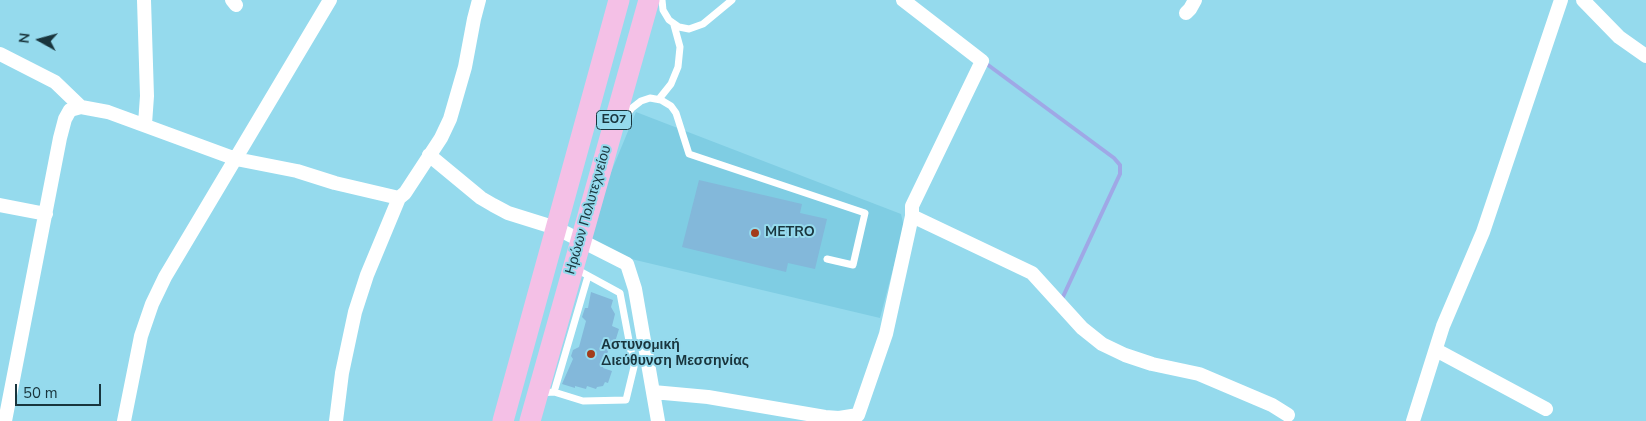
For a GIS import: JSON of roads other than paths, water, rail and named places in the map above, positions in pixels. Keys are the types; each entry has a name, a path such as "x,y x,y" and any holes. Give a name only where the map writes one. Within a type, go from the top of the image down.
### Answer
{"main road":[{"name":"Ηρώων Πολυτεχνείου","path":"503,421 619,0"},
{"name":"Ηρώων Πολυτεχνείου","path":"530,421 546,392 580,271 580,240 649,0"}],"street":[{"path":"144,0 147,96 145,124"},
{"path":"124,421 138,346 152,304 171,266 330,0"},
{"path":"336,421 342,373 355,312 366,275 399,198 405,193 441,138 450,119 458,93 479,0"},
{"path":"653,392 708,397 825,417 861,418 886,334 912,216 912,206 982,61 903,0"},
{"path":"1186,13 1195,0"},
{"path":"1413,421 1447,315 1482,232 1520,127 1561,0"},
{"path":"1584,0 1619,37 1646,56"},
{"path":"0,54 55,82 81,107"},
{"path":"5,421 60,138 65,118 70,110 81,107 108,112 236,159 297,171 335,183 399,198"},
{"path":"429,156 487,201 508,213 556,228 626,264 635,289 658,421"},
{"path":"0,206 46,214"},
{"path":"912,216 1032,273 1082,328 1102,344 1125,355 1152,364 1199,374 1272,405 1288,416"},
{"path":"1436,350 1546,409"}],"lane":[{"path":"659,99 673,81 678,67 680,47 674,25 666,17 663,10 662,0"},
{"path":"674,25 689,29 700,26 732,0"},
{"path":"608,141 637,103 648,99 659,99 669,104 676,113 689,154 865,213 853,265 827,259"},
{"path":"546,392 583,401 626,400 634,367 620,293 580,271"}],"waterway":[{"path":"984,62 1114,158 1120,165 1120,174 1061,301"}],"place":[{"name":"METRO","path":"755,233"},
{"name":"Αστυνομική Διεύθυνση Μεσσηνίας","path":"591,354"}]}
